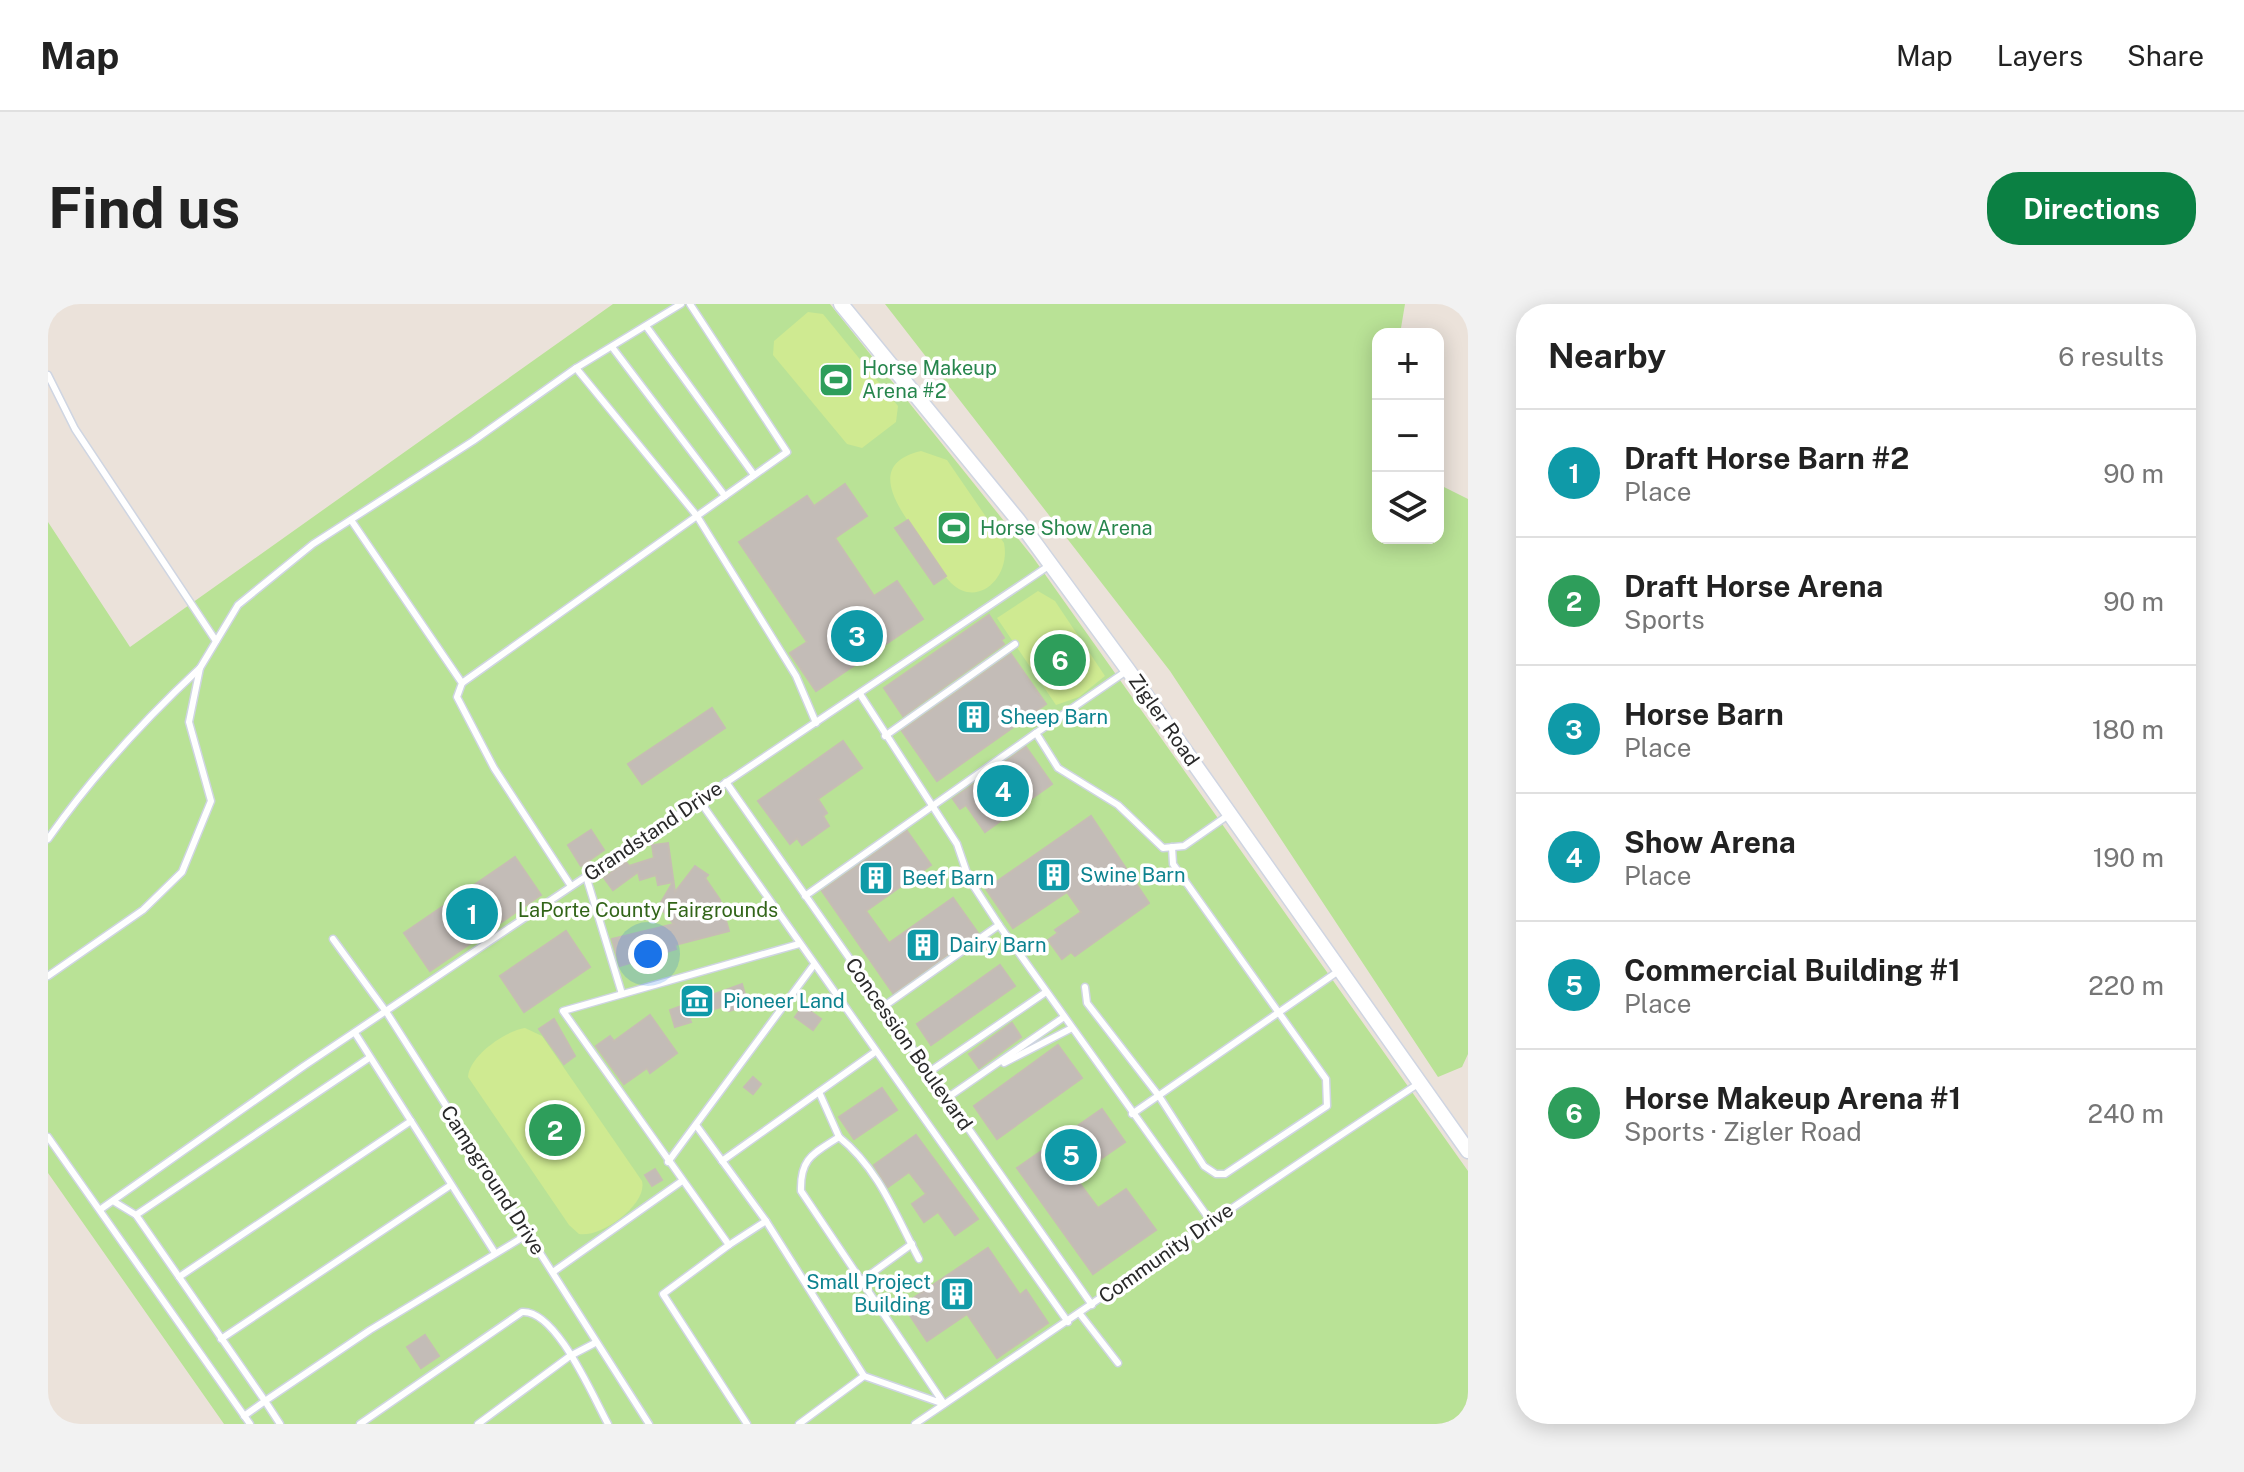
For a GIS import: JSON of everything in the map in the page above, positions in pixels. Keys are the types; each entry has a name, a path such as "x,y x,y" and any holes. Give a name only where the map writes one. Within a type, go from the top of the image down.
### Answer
{"street":[{"name":"Zigler Road","path":"841,304 1018,520 1128,670 1468,1151"}],"lane":[{"path":"48,839 89,781 137,726 200,668 238,605 313,544 576,368 681,304"},
{"path":"571,886 494,768 457,697 462,683 787,452 690,304"},
{"path":"646,326 754,475"},
{"path":"612,347 725,496"},
{"path":"576,368 697,516 796,676 816,723"},
{"path":"48,375 75,429 216,641"},
{"path":"351,520 462,683"},
{"name":"Grandstand Drive","path":"101,1209 571,886 1050,565"},
{"path":"885,736 1015,644"},
{"path":"48,976 143,910 182,872 211,801 189,722 200,668"},
{"path":"805,896 932,804 1128,670"},
{"path":"860,694 957,844 969,879 999,925 1210,1220"},
{"path":"1036,733 1058,768 1118,805 1163,848 1184,846 1230,814"},
{"name":"Concession Boulevard","path":"726,782 1092,1305"},
{"path":"699,800 813,966 1068,1322"},
{"path":"1085,987 1087,1003 1159,1096 1204,1166 1216,1174 1225,1174 1323,1111 1329,1098 1326,1079 1173,864 1172,847"},
{"path":"586,876 622,994"},
{"path":"883,1007 999,925"},
{"name":"Campground Drive","path":"333,939 387,1013 649,1424"},
{"path":"729,1245 563,1011 799,944"},
{"path":"668,1162 813,966"},
{"path":"1132,1114 1341,970"},
{"path":"929,1072 1046,992"},
{"path":"947,1098 1064,1017"},
{"path":"983,1074 1072,1028"},
{"path":"355,1033 495,1253"},
{"path":"722,1161 875,1052"},
{"path":"136,1215 369,1058"},
{"name":"Community Drive","path":"915,1424 1080,1314 1210,1220 1418,1084"},
{"path":"819,1092 839,1137 855,1150 898,1211 919,1259"},
{"path":"179,1277 411,1121"},
{"path":"696,1125 766,1221 864,1376 944,1404"},
{"path":"48,1137 250,1424"},
{"path":"839,1137 812,1156 800,1171 801,1191 944,1404"},
{"path":"553,1272 682,1181"},
{"path":"221,1339 451,1185"},
{"path":"113,1201 136,1215 280,1424"},
{"path":"747,1424 663,1294 766,1221"},
{"path":"244,1416 370,1330 528,1234"},
{"path":"861,1281 912,1244"},
{"path":"360,1424 522,1312 540,1316 570,1356 606,1421 595,1424"},
{"path":"1080,1314 1118,1363"},
{"path":"478,1424 570,1356 595,1343"},
{"path":"799,1424 864,1376"}],"green space":[{"name":"LaPorte County Fairgrounds","path":"613,304 830,304 1032,556 1468,1171 1468,1424 224,1424 48,1173 48,522 130,647"},
{"path":"885,304 1405,304 1401,328 1372,328 1372,544 1444,544 1444,487 1468,499 1468,1054 1462,1067 1438,1077 1170,671"},
{"name":"Horse Makeup Arena #2","path":"808,312 823,314 898,406 896,422 862,448 847,444 773,355 774,341"},
{"name":"Horse Show Arena","path":"921,451 947,460 1004,543 1002,567 990,586 981,591 961,590 947,579 892,492 890,479 893,467 903,458"},
{"path":"1038,591 1055,601 1105,676 1079,697 1056,705 997,618"},
{"path":"525,1028 542,1036 642,1181 642,1190 631,1209 599,1231 579,1234 569,1225 468,1077 475,1061 489,1046"}],"building":[{"path":"845,484 867,516 835,538 874,596 897,581 923,619 816,691 790,653 807,642 739,542 807,496 814,506"},
{"path":"908,520 946,576 934,584 895,528"},
{"path":"989,615 1004,638 1001,640 1004,644 903,716 884,688"},
{"name":"Sheep Barn","path":"1011,654 1046,704 937,781 902,731"},
{"path":"712,708 725,728 642,784 628,764"},
{"path":"843,741 862,768 818,799 827,813 823,816 829,826 802,845 797,838 790,844 758,801"},
{"path":"1026,747 1052,784 985,832 966,805 960,809 953,799"},
{"path":"1091,816 1149,903 1075,956 1071,952 1062,959 1048,940 1058,933 1055,930 1081,912 1067,892 1013,928 986,889"},
{"path":"591,830 604,850 581,866 568,845"},
{"path":"907,831 931,865 866,911 889,943 953,898 978,933 893,993 822,891"},
{"path":"668,843 675,892 695,866 708,875 705,878 720,900 729,931 675,945 676,949 620,966 612,939 674,924 659,906 673,882 658,885 656,875 640,880 638,872 613,890 604,878 626,862 629,866 654,858 652,845"},
{"path":"515,857 541,895 430,971 404,933"},
{"path":"566,931 590,967 524,1012 500,976"},
{"path":"1000,965 1015,986 931,1045 917,1024"},
{"path":"742,984 748,1005 729,1011 727,1005 689,1017 691,1022 675,1027 670,1010"},
{"path":"803,1006 821,1019 813,1030 795,1017"},
{"path":"650,1015 677,1053 650,1073 647,1068 624,1084 596,1046 610,1036 614,1041"},
{"path":"554,1019 575,1056 564,1064 539,1029"},
{"path":"1012,1023 1021,1037 979,1068 969,1054"},
{"path":"1058,1045 1082,1078 997,1139 974,1106"},
{"path":"753,1077 761,1084 753,1094 744,1087"},
{"path":"882,1088 897,1110 854,1139 839,1117"},
{"path":"1102,1109 1125,1142 1075,1177 1098,1208 1126,1189 1156,1230 1093,1274 1017,1168"},
{"path":"916,1135 978,1219 955,1235 938,1212 924,1222 912,1204 926,1194 909,1172 888,1187 874,1165"},
{"path":"655,1169 662,1180 652,1186 645,1175"},
{"path":"988,1248 1020,1295 1026,1290 1048,1323 997,1358 967,1314 927,1341 903,1305"},
{"path":"425,1335 439,1356 421,1368 407,1347"}],"place":[{"name":"Horse Makeup Arena #2","path":"836,380"},
{"name":"Horse Show Arena","path":"954,528"},
{"name":"Horse Barn","path":"857,636"},
{"name":"Horse Makeup Arena #1","path":"1060,660"},
{"name":"Sheep Barn","path":"974,717"},
{"name":"Show Arena","path":"1003,791"},
{"name":"Swine Barn","path":"1054,875"},
{"name":"Beef Barn","path":"876,878"},
{"name":"Draft Horse Barn #2","path":"472,914"},
{"name":"Dairy Barn","path":"923,945"},
{"name":"Pioneer Land","path":"697,1001"},
{"name":"Draft Horse Arena","path":"555,1130"},
{"name":"Commercial Building #1","path":"1071,1155"},
{"name":"Small Project Building","path":"957,1294"}]}
